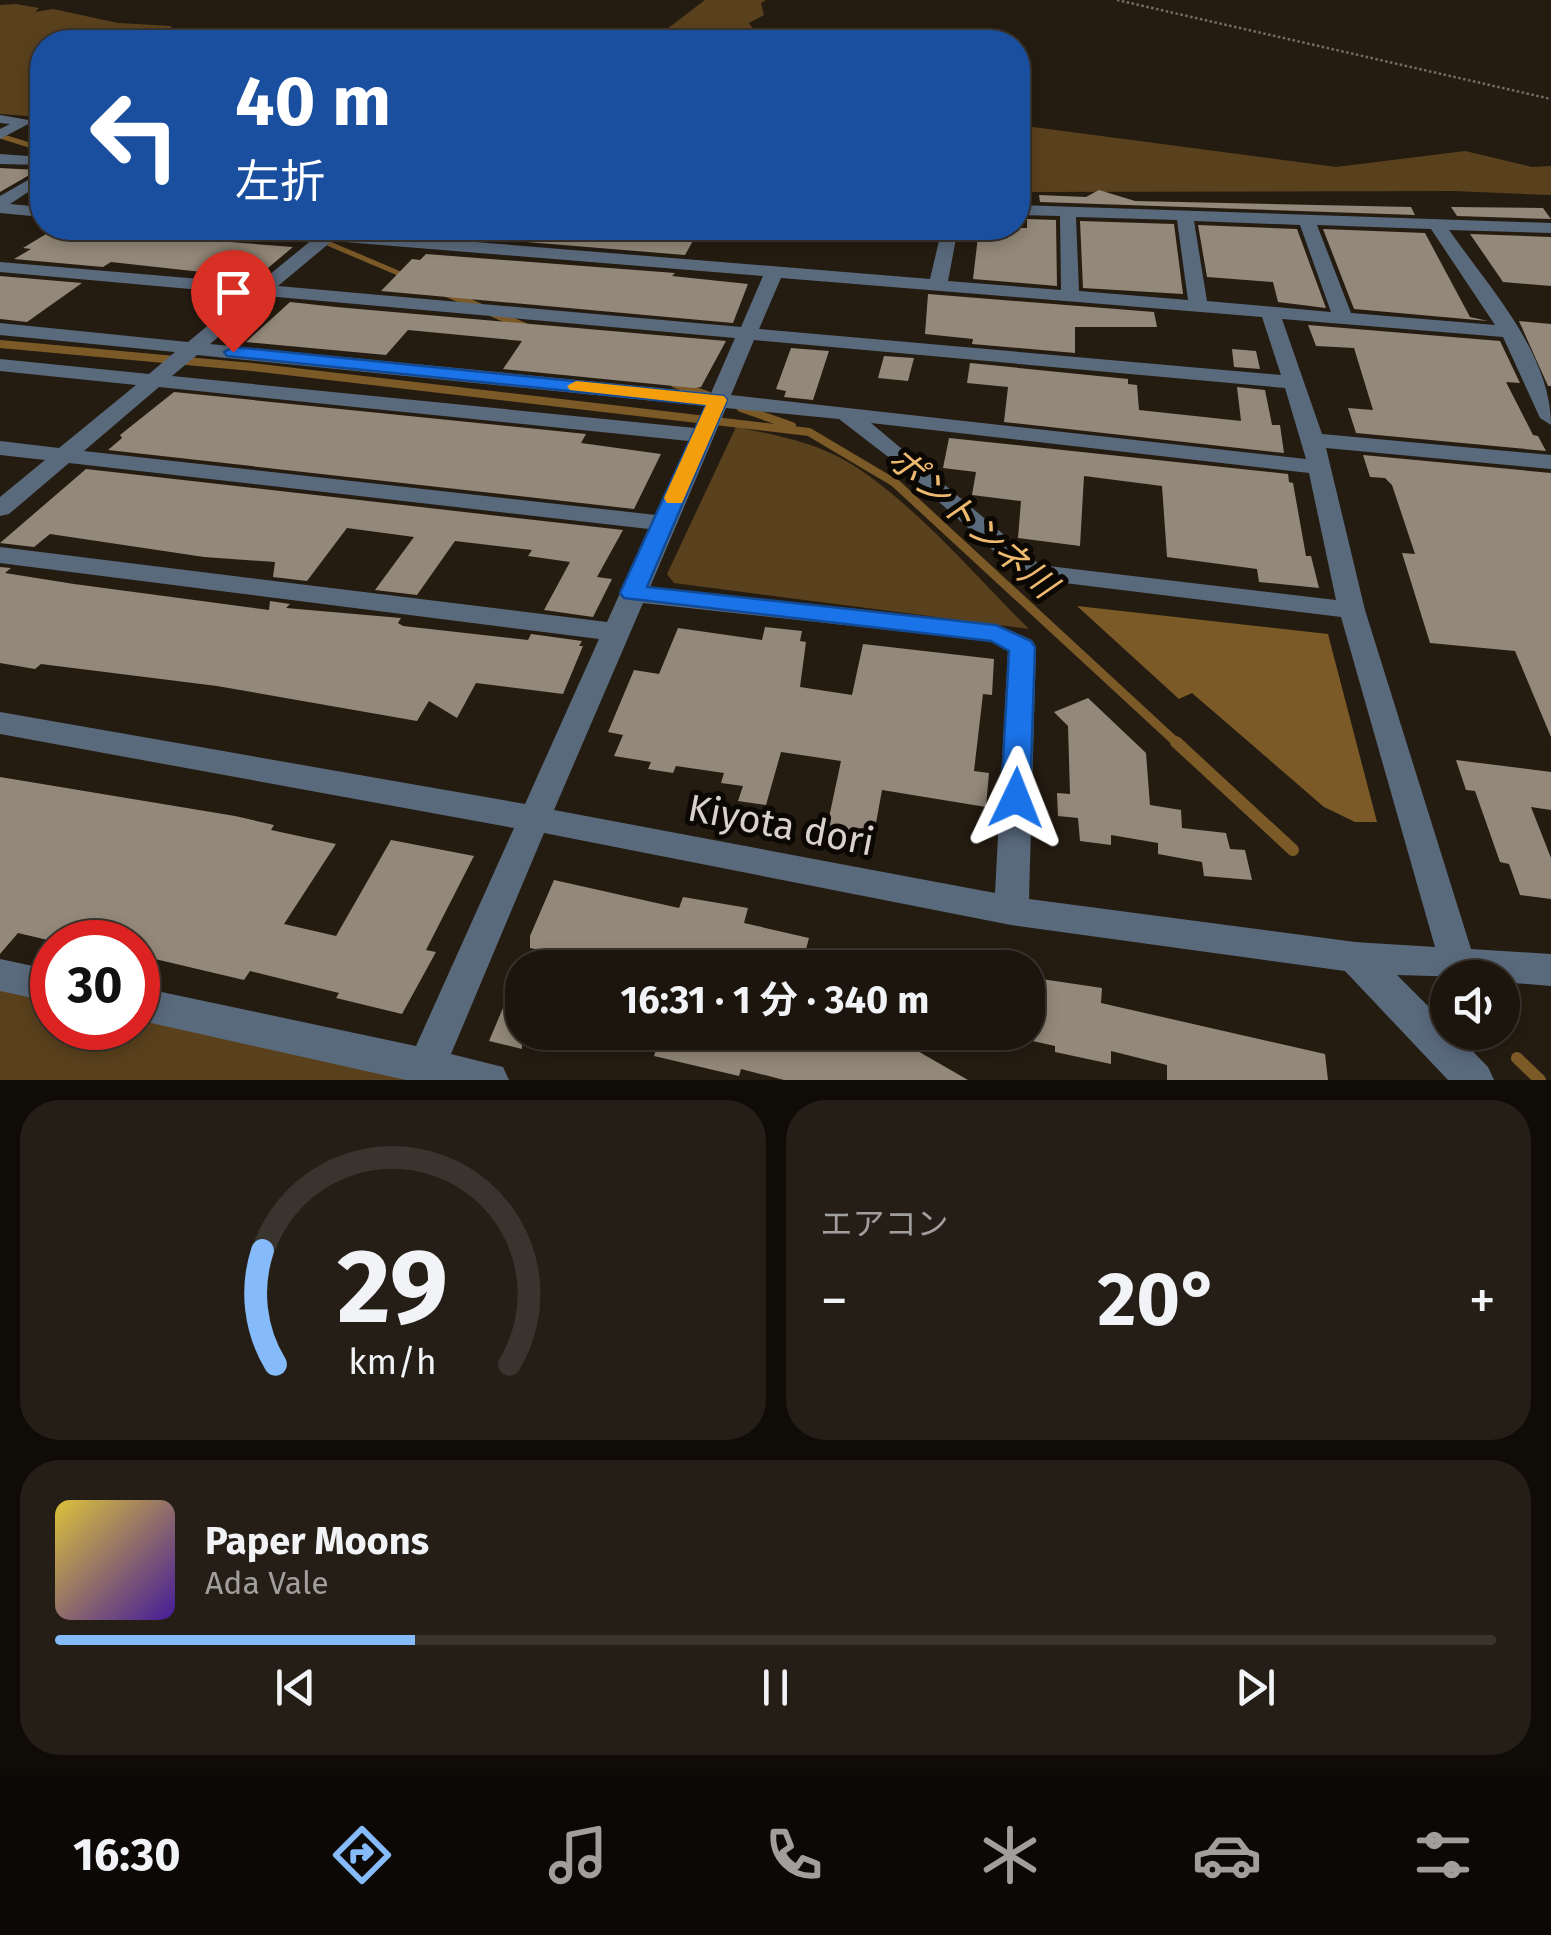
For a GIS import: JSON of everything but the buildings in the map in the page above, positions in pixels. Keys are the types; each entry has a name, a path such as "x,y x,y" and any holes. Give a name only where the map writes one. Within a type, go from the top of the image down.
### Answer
{"street":[{"path":"0,119 27,121 0,135"},
{"path":"0,159 30,161"},
{"path":"0,205 30,185"},
{"path":"0,205 30,210"},
{"path":"1030,210 1551,228"},
{"path":"1068,212 1070,297"},
{"path":"1185,217 1198,307"},
{"path":"1308,221 1343,318"},
{"path":"1437,225 1510,332 1551,418"},
{"path":"0,509 322,240"},
{"path":"473,240 774,273 1510,332"},
{"path":"938,286 948,240"},
{"path":"0,267 1294,382"},
{"path":"426,1066 774,273"},
{"path":"1270,312 1316,453 1352,610 1457,960"},
{"path":"0,329 710,418"},
{"path":"0,365 166,374 710,418 844,413 1316,453 1551,462"},
{"path":"844,413 899,454 1033,572 1352,610"},
{"path":"0,448 664,523"},
{"path":"0,555 614,632"},
{"path":"632,593 996,633 1022,647 1011,911"},
{"name":"Kiyota dori","path":"0,723 536,819 1011,911 1355,957 1430,962"},
{"path":"1355,957 1474,1080"},
{"name":"Kiyota dori","path":"1520,968 1551,970"},
{"path":"0,975 30,981"},
{"path":"160,1009 489,1080"}],"path":[{"path":"1117,0 1551,100"}],"shaded area":[{"path":"705,0 766,0 761,3 764,15 749,23 754,30 666,30"},
{"path":"0,5 39,8 35,12 53,9 118,23 172,26 169,30 30,30 30,116 0,114"},
{"path":"1030,127 1336,167 1465,151 1532,167 1551,166 1551,195 1453,191 1030,192"},
{"path":"736,427 826,451 879,483 933,531 1029,629 674,583 667,574"},
{"path":"1077,606 1328,634 1377,822 1355,822 1324,807 1192,693 1179,699"},
{"path":"0,986 30,992 30,1050 160,1050 160,1021 431,1080 0,1080"}],"waterway":[{"path":"0,136 30,145"},
{"path":"320,240 405,276"},
{"path":"447,293 479,307"},
{"path":"493,313 525,327"},
{"name":"ポントンネ川","path":"0,344 252,367 809,432 895,483"},
{"path":"675,384 707,395"},
{"path":"741,408 792,426"},
{"name":"ポントンネ川","path":"892,480 1178,744"},
{"name":"ポントンネ川","path":"1176,742 1293,850"},
{"name":"ポントンネ川","path":"1517,1058 1540,1080"}],"slow traffic":[{"path":"576,386 718,400 675,498"}],"route":[{"path":"233,352 718,400 632,593 996,633 1022,647 1016,798"}]}
